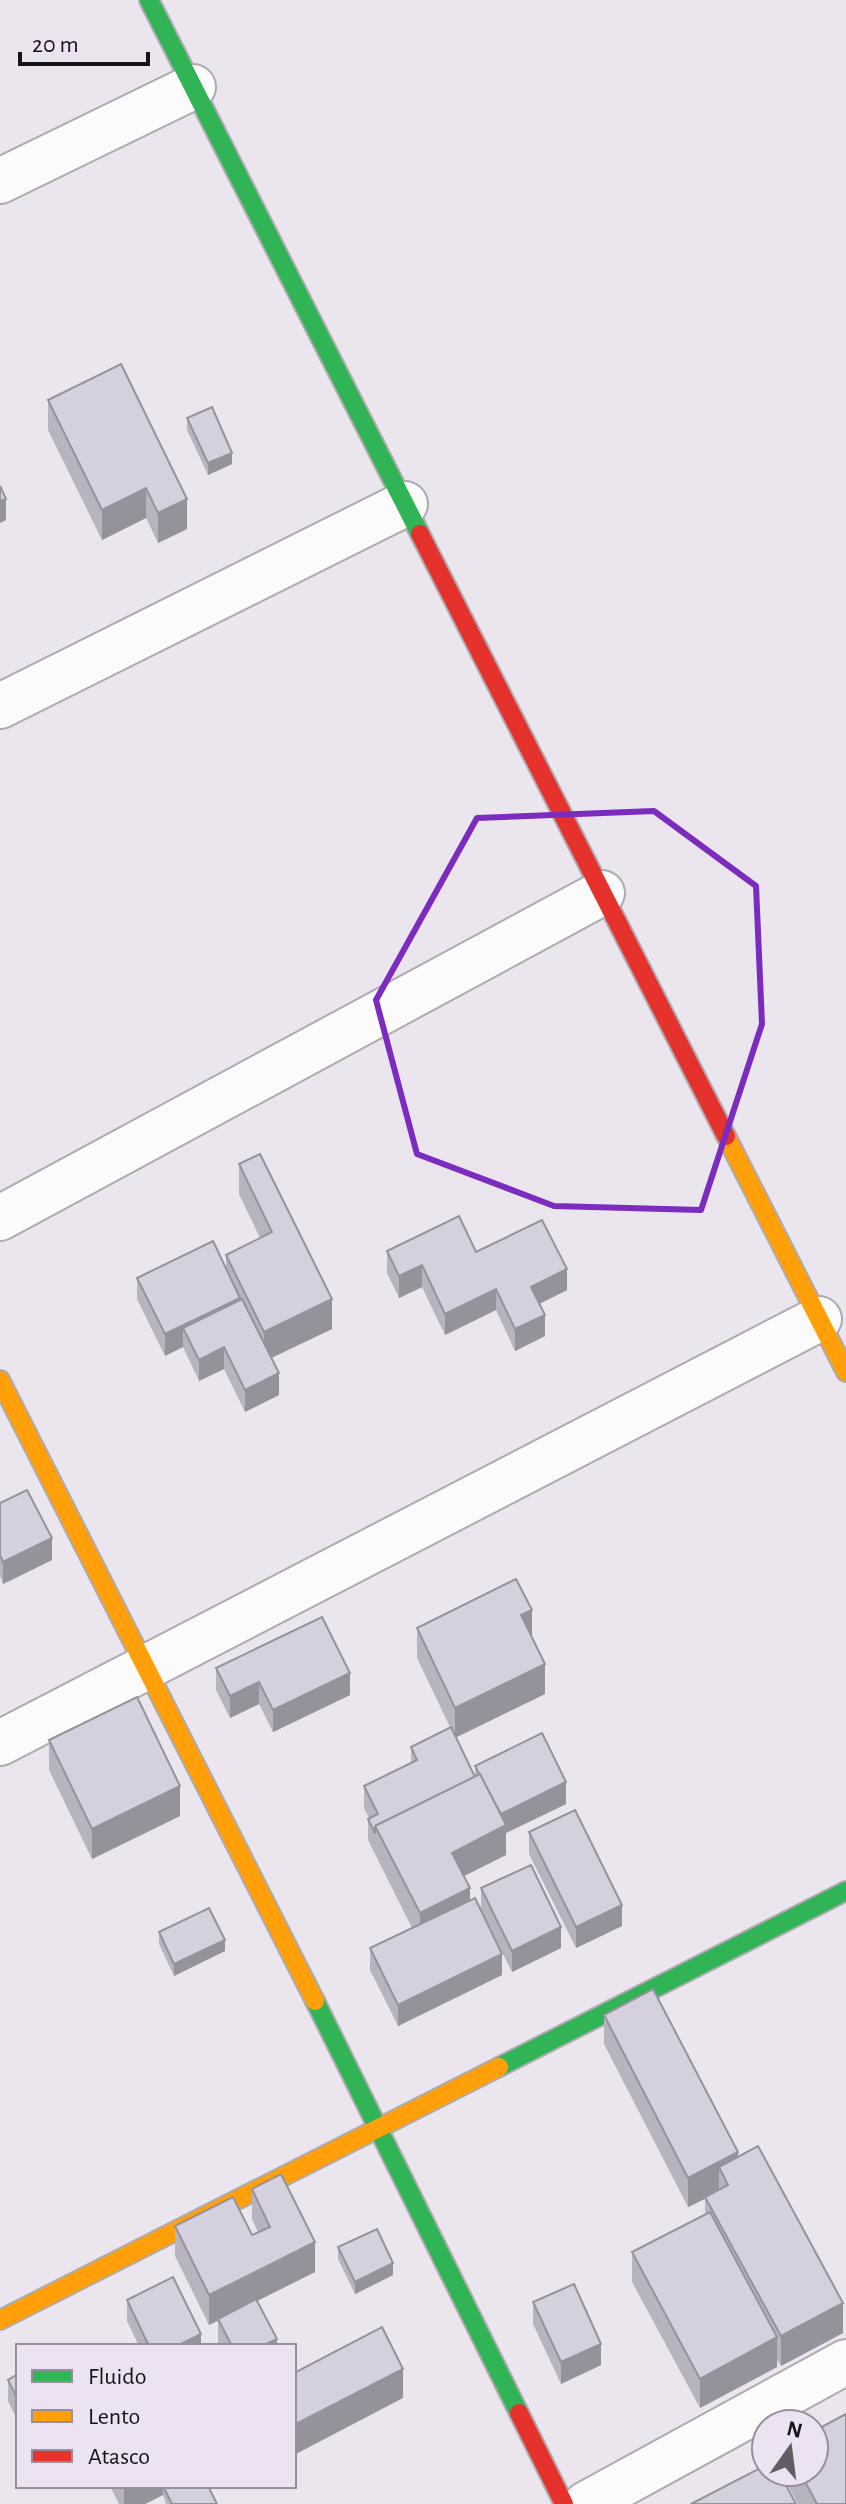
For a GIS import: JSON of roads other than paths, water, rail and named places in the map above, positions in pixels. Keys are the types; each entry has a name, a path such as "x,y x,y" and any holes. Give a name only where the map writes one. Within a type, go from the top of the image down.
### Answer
{"street":[{"path":"149,0 846,1372"},
{"path":"0,181 193,87"},
{"path":"0,706 405,504"},
{"path":"0,1218 602,893"},
{"path":"0,1743 819,1319"},
{"path":"0,1380 380,2129 564,2504"},
{"path":"0,2320 846,1891"},
{"path":"586,2504 846,2362"}]}
